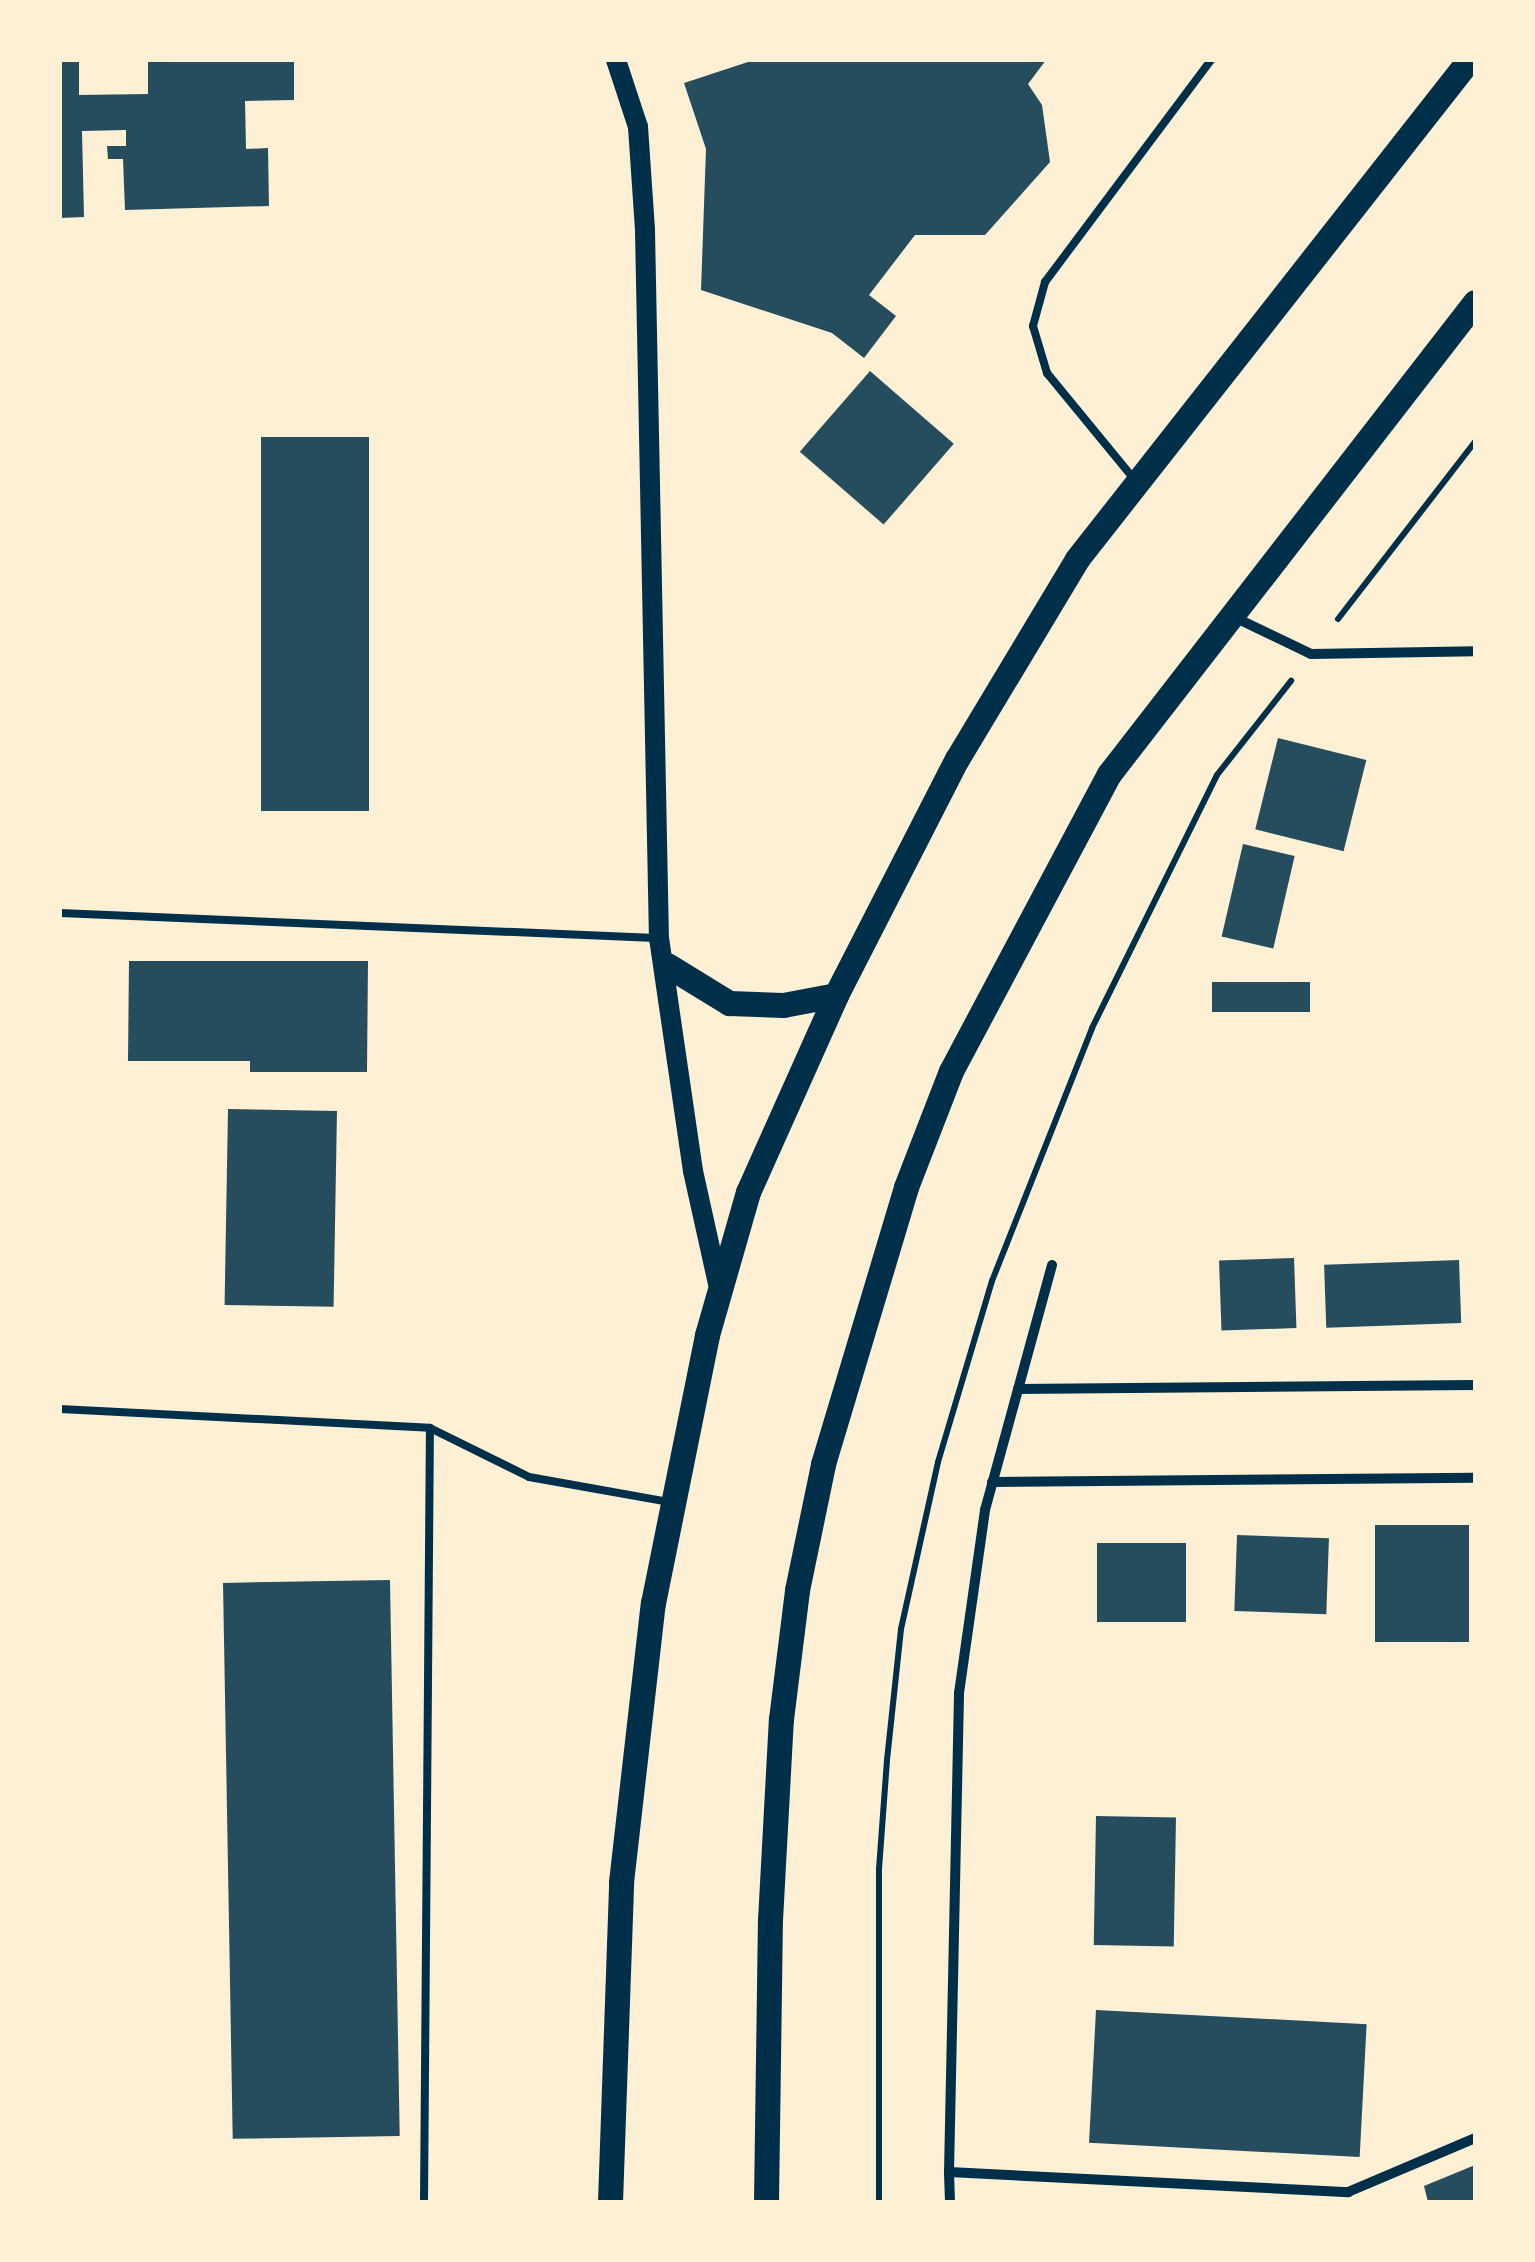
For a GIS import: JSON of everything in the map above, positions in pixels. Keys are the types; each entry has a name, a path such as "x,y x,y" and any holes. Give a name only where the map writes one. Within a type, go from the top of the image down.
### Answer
{"main road":[{"path":"616,60 638,127 646,250 659,938 667,965 693,1170 719,1288"},
{"path":"610,2202 621,1882 670,1502 719,1288 748,1192 836,996 956,759 1077,559 1134,479 1470,60"},
{"path":"766,2202 781,1718 797,1590 823,1464 873,1284 951,1072 1029,916 1108,774 1475,302"},
{"path":"667,965 728,1003 783,1005 836,996"}],"street":[{"path":"1232,616 1311,654 1475,651"},
{"path":"950,2202 959,1693 992,1482 1052,1266"},
{"path":"1018,1389 1475,1385"},
{"path":"992,1482 1475,1478"},
{"path":"949,2172 1348,2192 1475,2138"}],"lane":[{"path":"1134,479 1046,373 1034,326 1045,282 1211,60"},
{"path":"60,913 659,938"},
{"path":"60,1408 430,1428 529,1478 670,1502"},
{"path":"424,2202 430,1428"}],"building":[{"path":"60,60 79,60 79,95 148,94 148,60 294,60 294,100 245,101 246,149 268,148 269,206 125,210 123,159 108,159 107,146 126,146 126,130 82,131 84,217 60,218"},
{"path":"754,60 1046,60 1028,84 1042,105 1050,162 985,235 915,235 869,295 896,316 864,358 832,333 701,290 706,149 684,83"},
{"path":"870,371 954,444 884,525 800,452"},
{"path":"261,437 369,437 369,811 261,811"},
{"path":"1278,738 1366,760 1344,851 1255,829"},
{"path":"1243,844 1295,856 1273,948 1222,937"},
{"path":"129,961 368,961 367,1072 250,1072 250,1061 128,1061"},
{"path":"1212,982 1310,982 1310,1012 1212,1012"},
{"path":"228,1109 337,1111 334,1307 225,1305"},
{"path":"1294,1258 1296,1328 1221,1331 1219,1261"},
{"path":"1459,1260 1461,1323 1326,1328 1324,1265"},
{"path":"1375,1525 1469,1525 1469,1642 1375,1642"},
{"path":"1237,1535 1329,1538 1326,1614 1234,1611"},
{"path":"1097,1543 1186,1543 1186,1622 1097,1622"},
{"path":"390,1580 400,2136 233,2139 223,1583"},
{"path":"1096,1816 1176,1817 1174,1946 1094,1945"},
{"path":"1096,2010 1367,2024 1360,2157 1089,2143"},
{"path":"1475,2165 1475,2202 1428,2202 1424,2186"}]}
